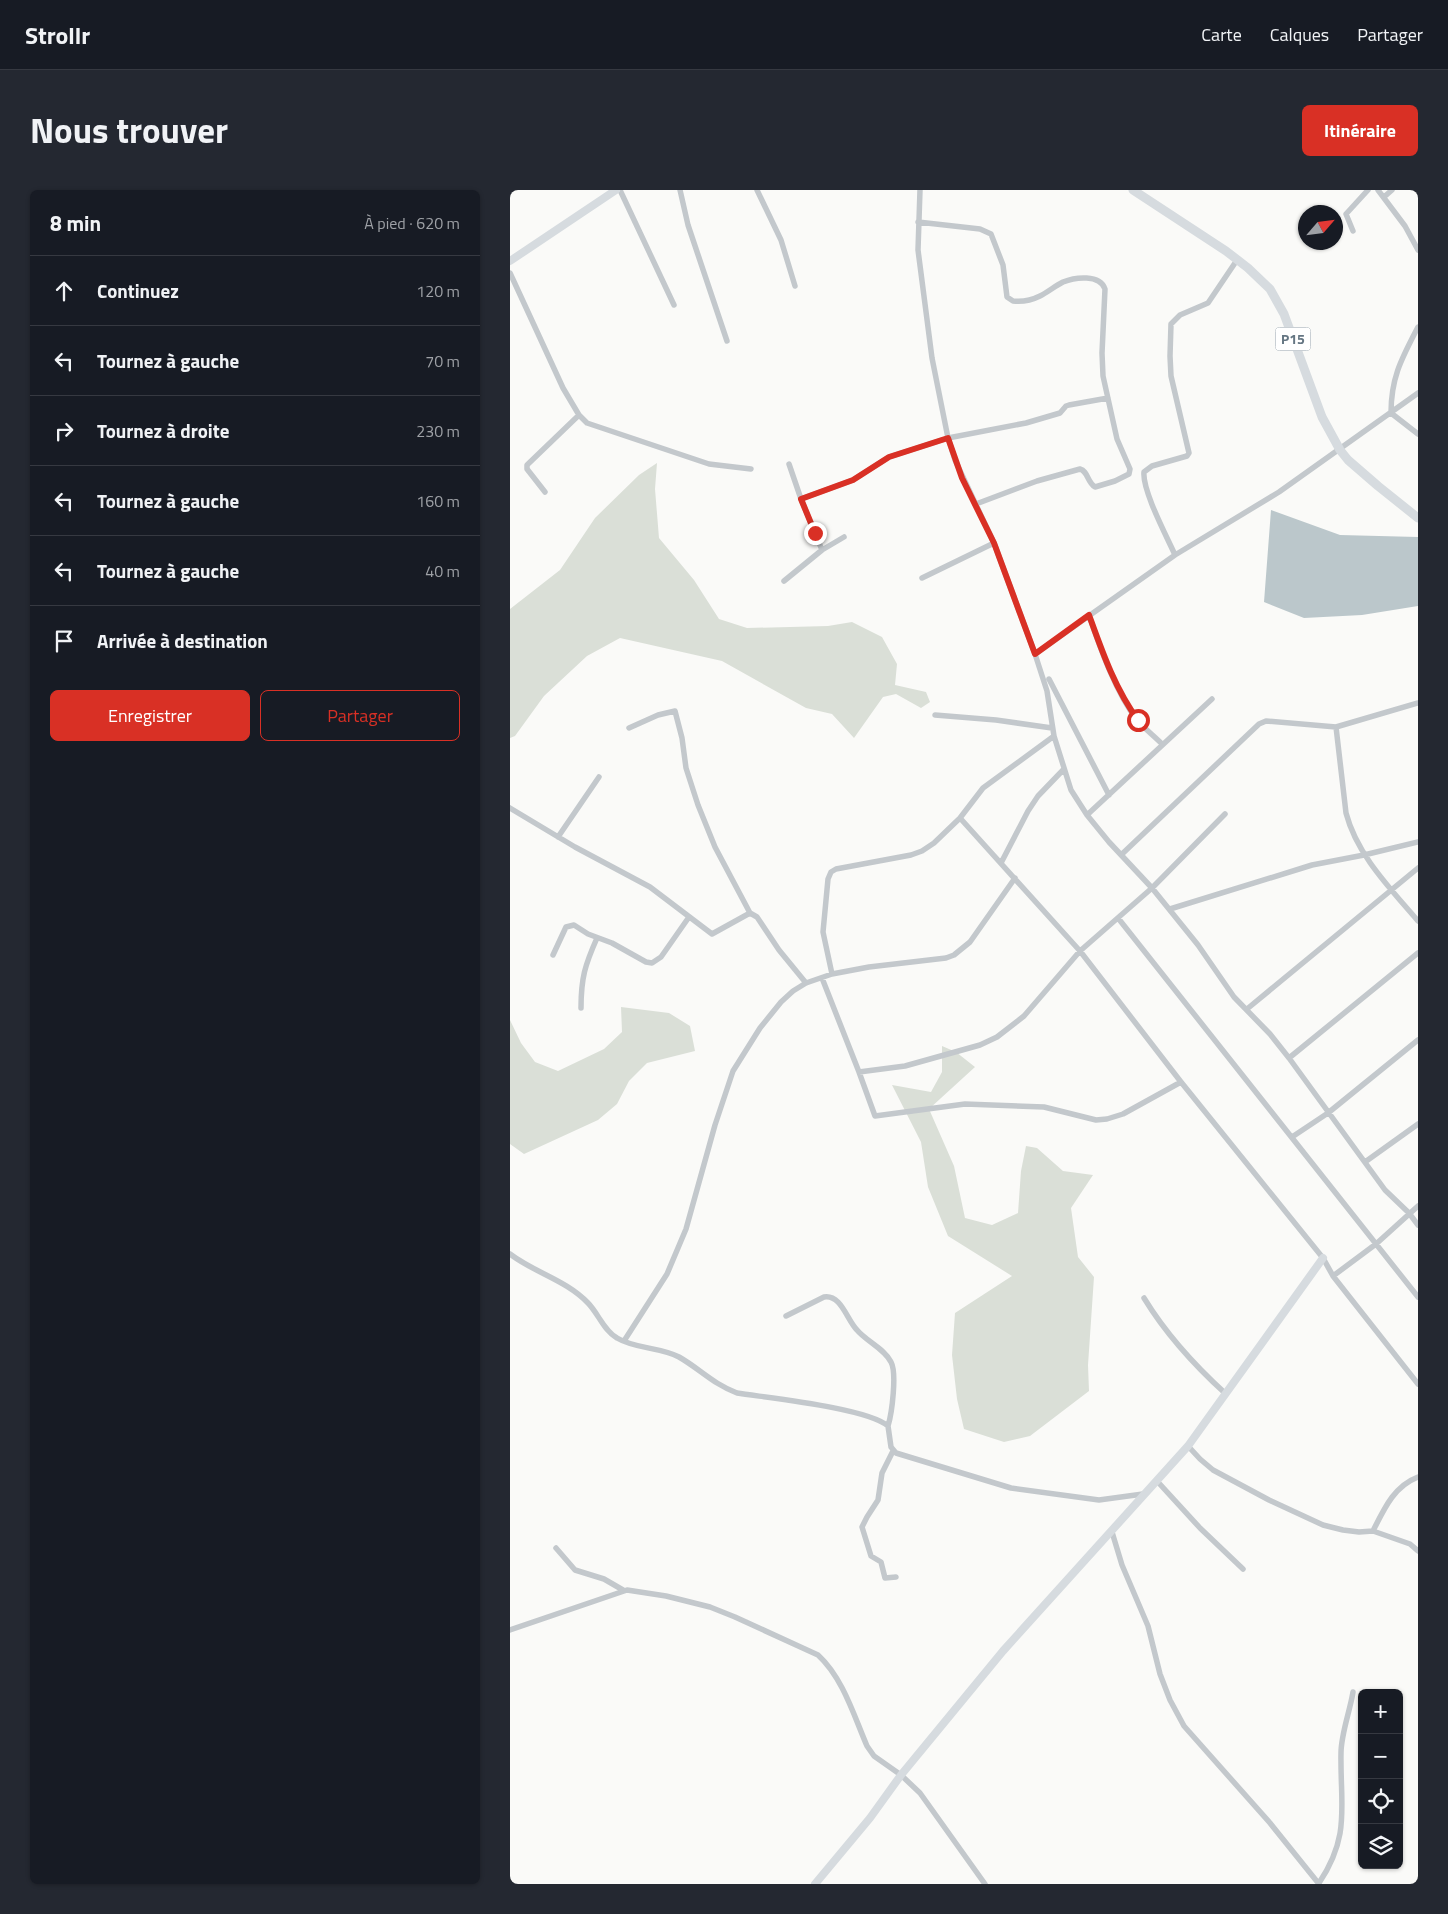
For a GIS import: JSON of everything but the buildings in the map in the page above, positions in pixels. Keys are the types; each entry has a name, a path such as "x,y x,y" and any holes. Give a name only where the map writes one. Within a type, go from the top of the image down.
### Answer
{"main road":[{"name":"P15","path":"1133,190 1238,260 1265,284 1278,301 1316,403 1340,450 1372,481 1418,518"}],"street":[{"path":"510,261 618,190 674,305"},
{"path":"680,190 688,225 728,341"},
{"path":"757,190 781,240 790,273 796,286"},
{"path":"920,190 918,250 932,358 948,438 962,478 994,543 1035,654 1047,691 1054,736 1071,790 1087,815 1170,909 1234,997 1247,1009 1289,1058 1385,1190 1409,1213 1418,1225"},
{"path":"1353,231 1346,214 1368,190"},
{"path":"1378,190 1405,226 1418,250"},
{"path":"1384,197 1392,190"},
{"path":"918,222 980,229 991,234 1003,265 1007,297 1013,301 1038,297 1065,281 1093,279 1099,280 1104,284 1102,367 1117,439 1130,470 1128,475 1101,486 1095,486 1090,483 1085,471 1080,469 1037,481 976,504"},
{"path":"1175,555 1148,494 1143,476 1144,472 1152,466 1187,456 1189,453 1171,376 1171,324 1180,315 1208,303 1238,260"},
{"path":"510,273 563,388 583,420 591,426 710,464 751,469"},
{"path":"1391,413 1391,393 1396,373 1418,327"},
{"path":"1035,654 1175,555 1263,502 1340,450 1418,393"},
{"path":"801,499 853,480 889,457 948,438 1026,423 1060,413 1066,406 1108,398"},
{"path":"1391,413 1418,434"},
{"path":"545,492 527,469 527,465 579,415"},
{"path":"789,464 822,550"},
{"path":"784,582 822,550 844,537"},
{"path":"922,578 994,543"},
{"path":"1089,615 1099,644 1130,710 1144,728 1162,744"},
{"path":"1049,679 1109,795"},
{"path":"1087,815 1212,700"},
{"path":"1121,855 1259,724 1266,721 1336,727 1418,703"},
{"path":"629,728 658,715 676,711 686,768 698,806 715,847 750,913 756,916 779,950 806,983"},
{"path":"935,716 996,720 1052,728"},
{"path":"1336,727 1346,813 1349,824 1364,855 1418,921"},
{"path":"832,974 823,932 828,879 831,872 847,865 911,855 934,843 960,818 983,788 1054,736"},
{"path":"1001,863 1028,811 1038,796 1064,769"},
{"path":"558,837 599,778"},
{"path":"510,808 558,837 650,887 712,934 750,913"},
{"path":"859,1072 905,1066 980,1045 998,1037 1024,1016 1080,951 1152,888 1225,814"},
{"path":"960,818 1080,951 1181,1082 1323,1258 1333,1276 1418,1384"},
{"path":"1170,909 1312,865 1418,842"},
{"path":"1247,1009 1418,868"},
{"path":"624,1342 666,1274 686,1229 715,1125 733,1071 760,1028 781,1002 793,990 806,983 832,974 869,967 946,958 954,954 970,942 1015,878"},
{"path":"553,955 566,927 574,925 646,962 652,963 661,957 689,917"},
{"path":"1118,918 1418,1298"},
{"path":"581,1008 581,985 585,965 597,938"},
{"path":"1289,1058 1418,954"},
{"path":"822,978 875,1116 965,1104 1044,1107 1096,1120 1107,1119 1123,1114 1181,1082"},
{"path":"1292,1137 1328,1114 1418,1040"},
{"path":"1365,1162 1418,1124"},
{"path":"1333,1276 1376,1244 1418,1206"},
{"path":"510,1254 519,1261 571,1289 588,1303 614,1336 624,1342 674,1354 725,1389 737,1394 848,1411 874,1418 888,1426"},
{"path":"815,1884 870,1818 901,1775 1003,1651 1188,1446 1323,1258"},
{"path":"786,1316 824,1297 830,1296 836,1299 856,1330 886,1355 892,1364 893,1393 888,1426 893,1451 882,1473 878,1500 862,1527 870,1556 881,1562 884,1578 896,1577"},
{"path":"1144,1298 1157,1320 1197,1367 1226,1394"},
{"path":"1188,1446 1213,1470 1323,1525 1343,1530 1373,1531 1410,1544 1418,1551"},
{"path":"893,1451 977,1479 1011,1488 1100,1500 1143,1494"},
{"path":"1373,1531 1384,1509 1400,1487 1418,1477"},
{"path":"1157,1481 1200,1528 1243,1570"},
{"path":"1112,1532 1122,1564 1148,1626 1160,1674 1170,1700 1184,1726 1264,1816 1319,1883 1337,1849 1342,1826 1341,1751 1354,1692"},
{"path":"556,1548 575,1570 604,1579 624,1590 666,1596 710,1607 818,1655 835,1676 867,1746 874,1756 901,1775 920,1793 984,1884"},
{"path":"510,1630 624,1590"}],"shaded area":[{"path":"657,463 655,489 659,538 694,580 719,619 747,628 828,626 852,622 882,637 897,664 895,685 926,692 930,702 921,708 896,694 883,697 854,738 832,714 806,708 722,661 620,638 587,656 544,696 515,736 510,738 510,609 560,570 595,518 639,475"},
{"path":"1271,510 1340,535 1418,537 1418,606 1362,615 1304,618 1264,602"},
{"path":"621,1007 669,1013 690,1026 695,1051 647,1063 629,1081 617,1104 598,1120 524,1154 510,1144 510,1020 521,1043 535,1062 558,1071 604,1049 622,1032"},
{"path":"942,1046 956,1052 975,1067 929,1109 954,1166 965,1218 992,1225 1018,1213 1021,1171 1026,1146 1037,1148 1063,1171 1093,1175 1071,1208 1078,1257 1094,1277 1088,1365 1089,1391 1030,1436 1004,1442 964,1429 957,1399 952,1355 955,1313 1012,1276 948,1236 928,1187 921,1142 892,1085 931,1092 942,1072"}],"route":[{"path":"815,533 801,499 858,478 889,457 948,438 962,478 994,543 1035,654 1089,615 1099,644 1113,674 1130,710 1138,720"}]}
